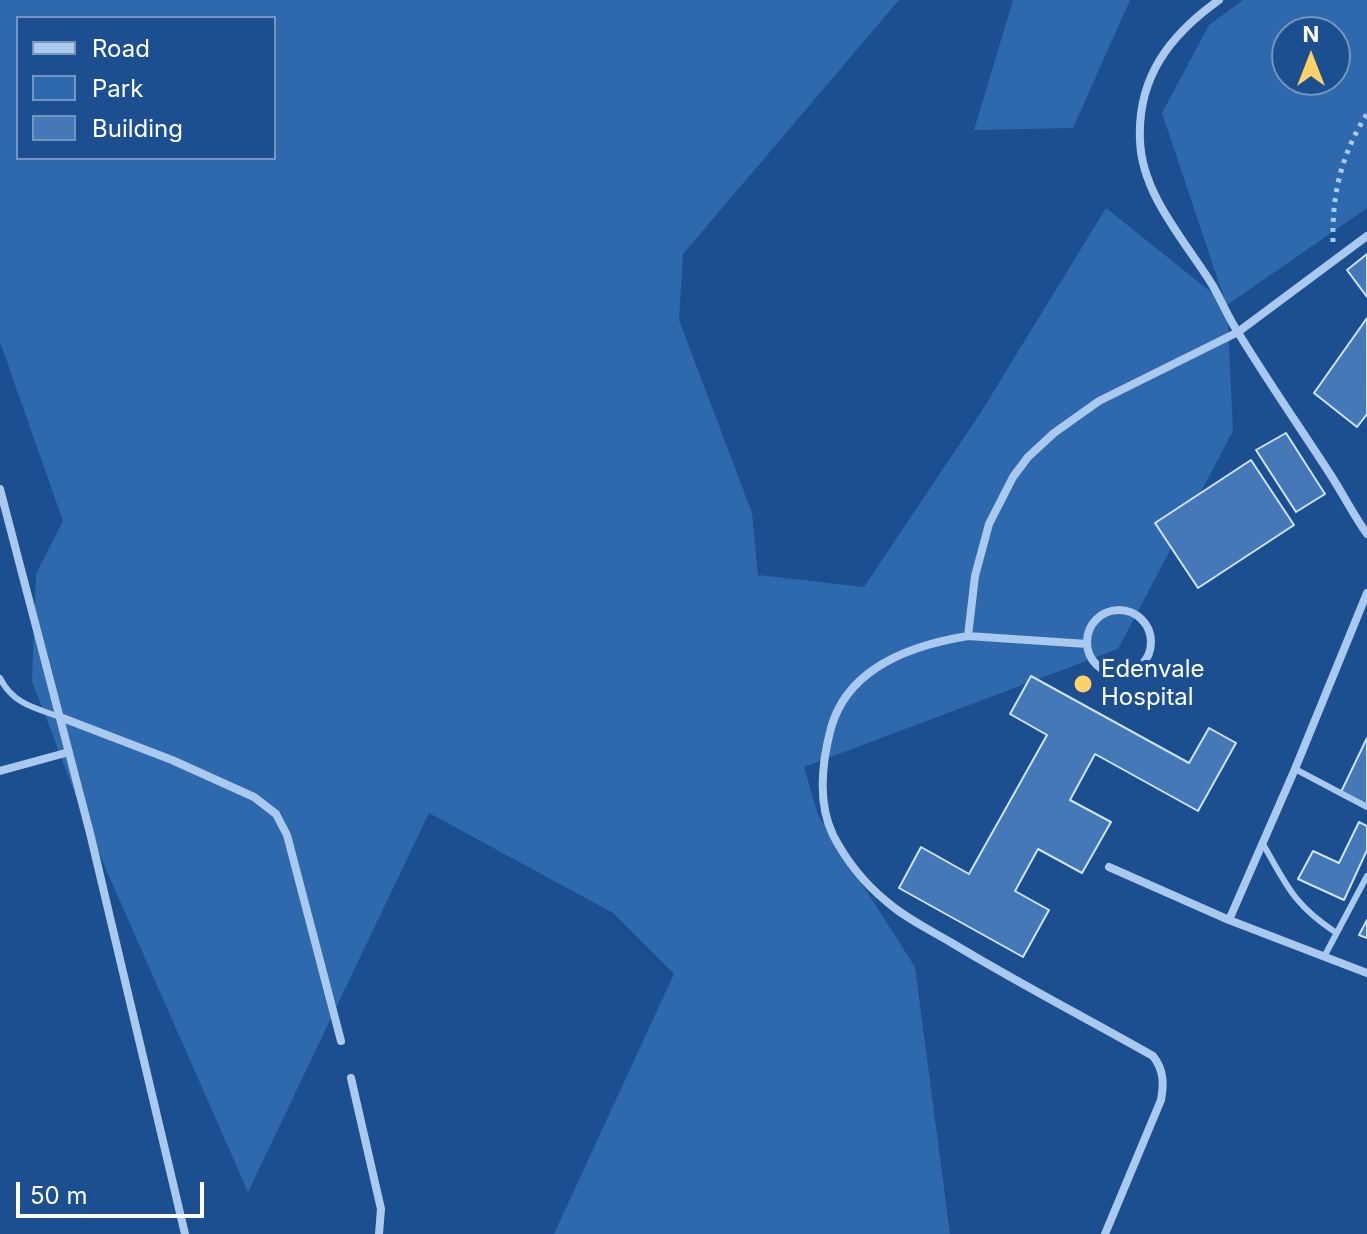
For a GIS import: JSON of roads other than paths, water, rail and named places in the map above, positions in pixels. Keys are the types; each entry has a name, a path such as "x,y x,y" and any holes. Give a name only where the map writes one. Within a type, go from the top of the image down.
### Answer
{"street":[{"path":"1219,0 1193,19 1160,56 1150,75 1142,101 1139,142 1142,165 1159,203 1367,534"},
{"path":"968,636 975,576 989,524 1013,477 1028,457 1054,433 1099,401 1238,332 1367,236"},
{"path":"0,489 69,752 185,1234"},
{"path":"1229,920 1367,593"},
{"path":"1116,610 1126,611 1143,621 1151,639 1150,649 1140,666 1121,673 1102,669 1089,654 1087,644 1091,625 1106,612 1116,610"},
{"path":"1087,644 968,636 940,641 880,664 854,684 834,718 828,739 823,790 833,834 857,874 887,903 987,964 1153,1056 1159,1064 1164,1087 1161,1100 1105,1234"},
{"path":"60,717 228,785 264,803 276,814 287,835 341,1041"},
{"path":"0,771 69,752"},
{"path":"1109,867 1229,920 1367,973"},
{"path":"351,1078 381,1209 379,1234"}],"lane":[{"path":"0,678 12,696 22,704 60,717"},
{"path":"1295,769 1367,807"},
{"path":"1263,844 1295,899 1311,916 1335,932"},
{"path":"1324,957 1367,876"}],"place":[{"name":"Edenvale Hospital","path":"1083,684"}]}
